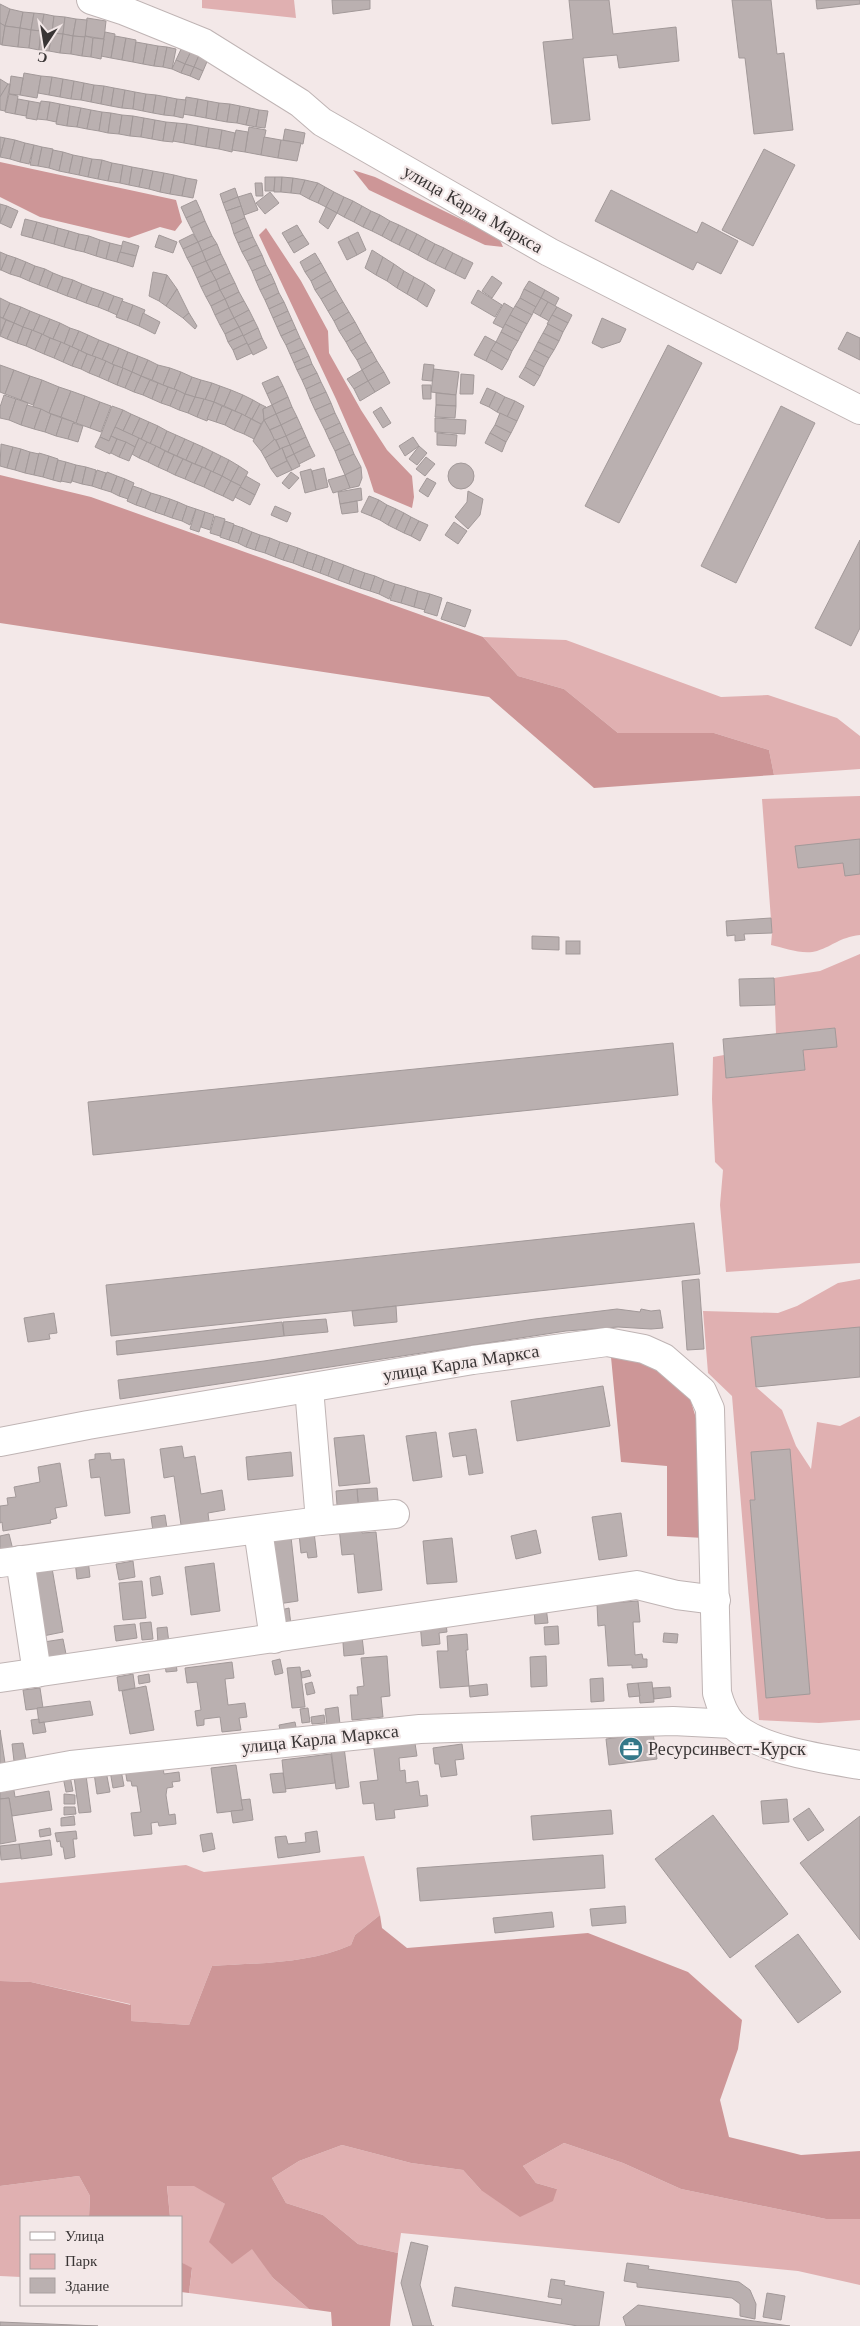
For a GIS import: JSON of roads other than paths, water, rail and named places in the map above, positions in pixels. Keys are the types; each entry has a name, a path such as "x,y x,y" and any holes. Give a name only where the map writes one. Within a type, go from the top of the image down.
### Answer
{"street":[{"name":"улица Карла Маркса","path":"91,0 125,10 204,43 300,103 322,122 549,252 860,410"},
{"name":"улица Карла Маркса","path":"0,1442 473,1360 607,1342 644,1349 664,1358 702,1391 710,1409 717,1693 722,1709 732,1724 777,1748 860,1765"},
{"path":"308,1388 320,1521"},
{"path":"37,1673 10,1562 320,1521 395,1514"},
{"path":"258,1530 274,1639"},
{"path":"0,1678 637,1585 677,1595 716,1600"},
{"name":"улица Карла Маркса","path":"0,1778 71,1765 420,1729 673,1722 732,1724"}],"place":[{"name":"Ресурсинвест-Курск","path":"631,1749"}]}
